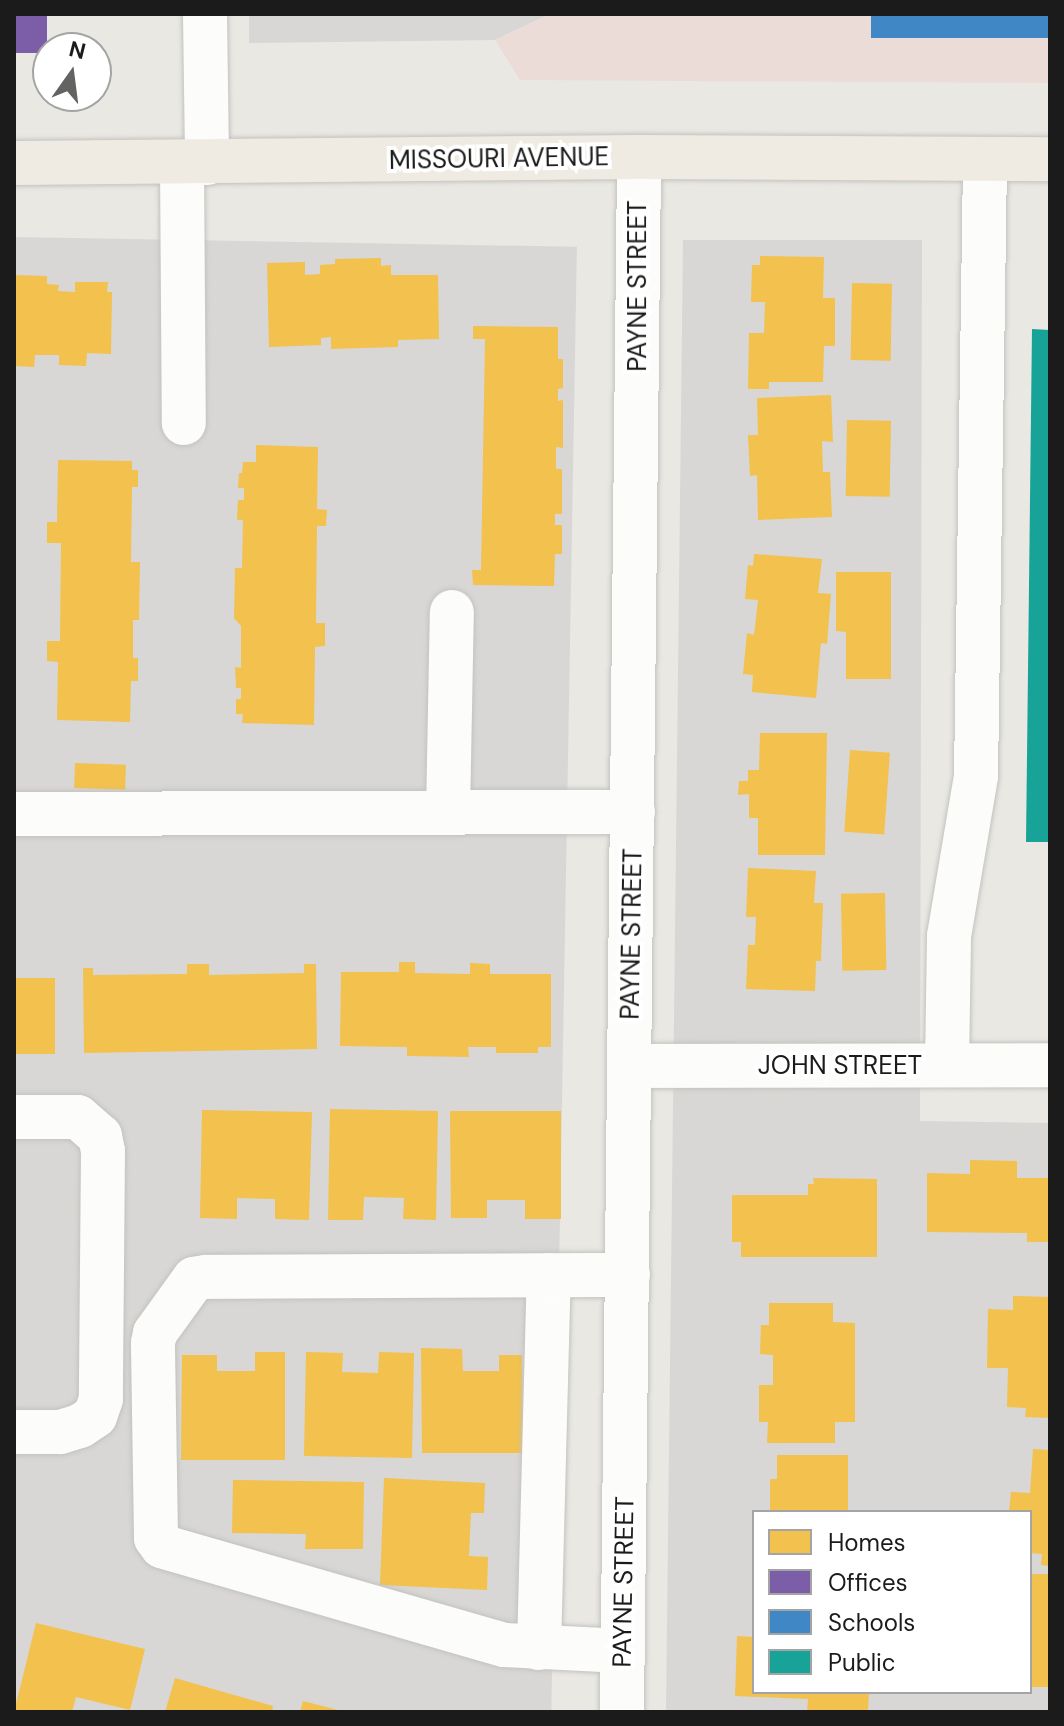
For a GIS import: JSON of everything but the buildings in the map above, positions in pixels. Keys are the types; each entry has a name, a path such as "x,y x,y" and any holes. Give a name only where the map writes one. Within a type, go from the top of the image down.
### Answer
{"main road":[{"name":"MISSOURI AVENUE","path":"14,163 639,157 1050,159"}],"street":[{"path":"184,423 194,163 205,14"},
{"name":"PAYNE STREET","path":"622,1712 639,157"},
{"path":"947,1065 949,936 976,776 985,159"},
{"path":"448,813 452,612"},
{"path":"14,814 633,812"},
{"name":"JOHN STREET","path":"630,1066 1050,1065"},
{"path":"14,1117 78,1117 100,1136 103,1151 101,1399 95,1416 80,1426 60,1432 14,1432"},
{"path":"539,1648 549,1275"},
{"path":"623,1651 504,1645 162,1546 156,1538 153,1343 155,1333 194,1279 205,1277 628,1275"}],"shaded area":[{"path":"249,14 550,14 495,40 249,43"},
{"path":"550,14 1050,14 1050,83 520,80 495,40"},
{"path":"14,237 577,247 551,1712 14,1712"},
{"path":"683,240 922,240 920,1121 1050,1123 1050,1712 666,1712"}]}
